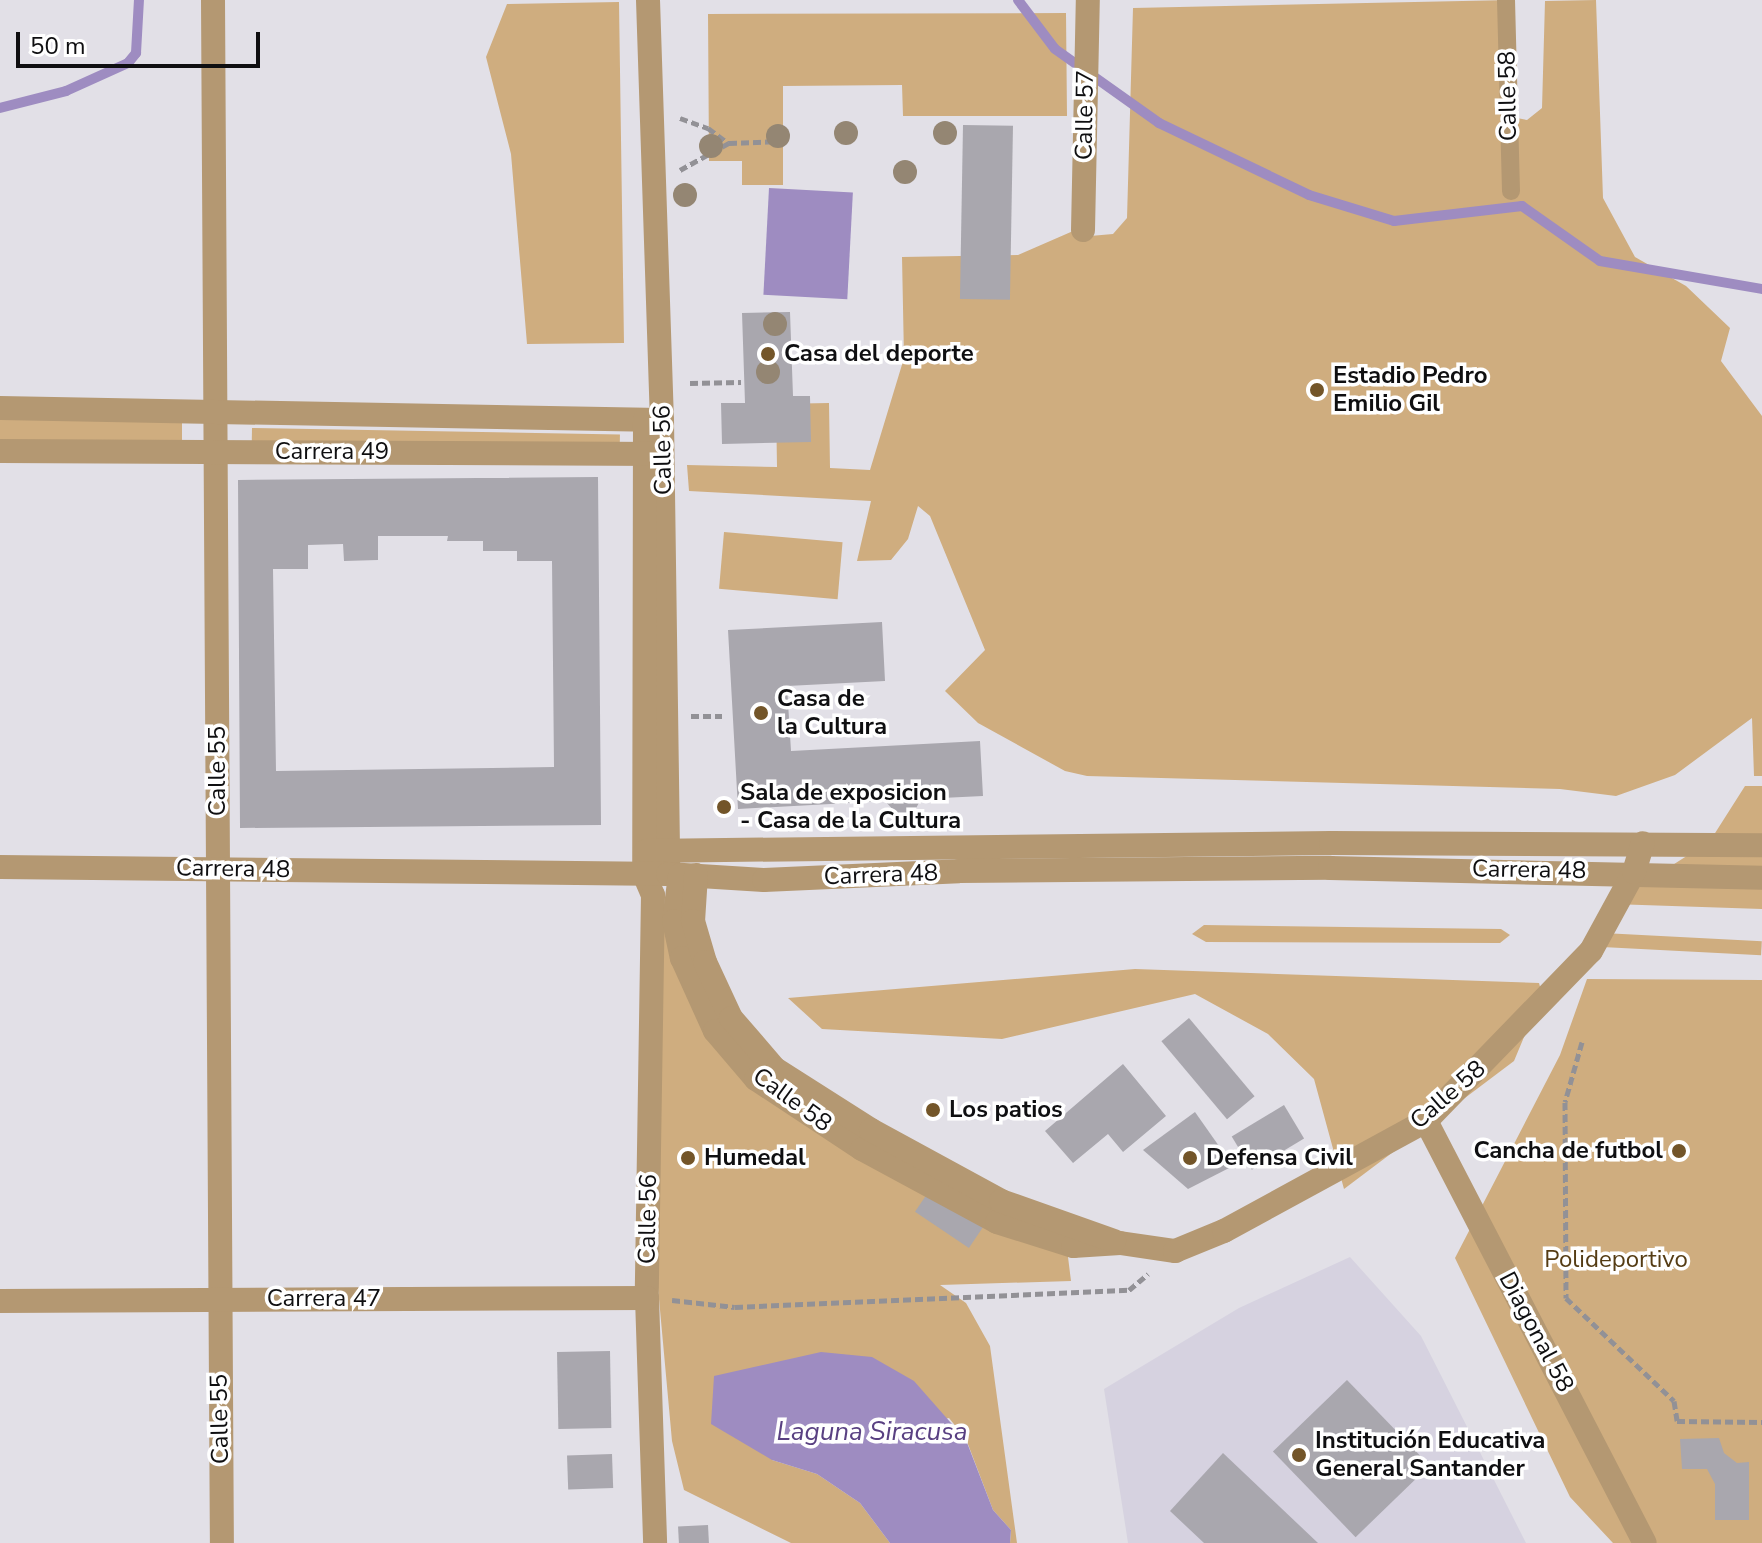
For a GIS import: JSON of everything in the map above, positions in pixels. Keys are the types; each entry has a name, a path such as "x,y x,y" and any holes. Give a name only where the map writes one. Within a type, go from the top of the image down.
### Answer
{"street":[{"name":"Calle 55","path":"213,0 219,408 218,1299 222,1543"},
{"name":"Calle 56","path":"648,0 665,871 647,1298 655,1543"},
{"name":"Calle 57","path":"1083,230 1088,0"},
{"name":"Carrera 49","path":"0,408 219,408 654,420"},
{"name":"Carrera 49","path":"0,451 655,454"},
{"name":"Carrera 48","path":"0,867 665,871 1331,843 1762,845"},
{"path":"1330,868 1331,843"},
{"name":"Calle 58","path":"665,871 682,958 715,1031 756,1079 862,1149 997,1222 1073,1246 1120,1243 1175,1251 1224,1231 1426,1121 1591,951 1634,872 1643,843"},
{"name":"Carrera 48","path":"665,871 764,880 958,860 1634,872 1762,878"},
{"name":"Diagonal 58","path":"1426,1121 1645,1543"},
{"name":"Carrera 47","path":"0,1301 647,1298"}],"lane":[{"name":"Calle 58","path":"1506,0 1511,191"}],"path":[{"path":"680,118 708,128 729,143"},
{"path":"680,171 729,143 781,141"},
{"path":"690,383 741,382"},
{"path":"682,716 722,716"},
{"path":"1582,1042 1565,1102 1566,1298 1674,1401 1677,1421 1762,1422"},
{"path":"647,1298 735,1307 1129,1290 1175,1251"}],"shaded area":[{"name":"Institución Educativa General Santander","path":"1350,1257 1421,1336 1526,1543 1128,1543 1104,1389 1239,1308"}],"green space":[{"name":"Estadio Pedro Emilio Gil","path":"1511,0 1517,118 1527,120 1542,108 1545,1 1596,0 1603,198 1635,257 1686,286 1730,328 1721,361 1762,416 1762,776 1754,776 1752,718 1675,775 1616,796 1560,789 1087,776 1065,771 978,723 945,691 985,650 930,516 918,506 908,539 891,560 857,561 871,501 689,491 687,465 777,467 776,404 829,403 830,468 870,470 904,358 902,257 1018,255 1080,228 1090,236 1113,234 1127,218 1133,8"},
{"path":"619,2 624,343 527,344 511,154 486,57 507,4"},
{"path":"1066,13 1067,116 903,116 902,85 783,86 783,185 742,185 742,161 709,161 708,14"},
{"path":"0,418 182,418 182,444 0,444"},
{"path":"252,428 620,434 620,452 252,446"},
{"path":"724,532 843,542 838,599 719,589"},
{"path":"1745,786 1762,786 1762,909 1612,904 1710,841"},
{"path":"658,901 714,1029 1066,1241 1071,1281 940,1285 966,1303 990,1346 1017,1543 1010,1543 1011,1530 993,1510 966,1439 949,1418 772,1460 817,1474 860,1503 890,1543 791,1543 684,1490 672,1441 657,1277"},
{"path":"1204,925 1501,929 1510,935 1500,943 1206,942 1192,934"},
{"path":"1603,933 1762,941 1761,955 1602,947"},
{"path":"1135,969 1539,983 1542,994 1514,1061 1344,1189 1314,1079 1268,1034 1195,994 1002,1039 822,1029 788,998"},
{"name":"Polideportivo","path":"1587,979 1762,980 1762,1543 1613,1543 1570,1497 1455,1258 1560,1055"}],"water":[{"path":"769,188 853,192 847,299 763,295"},
{"name":"Laguna Siracusa","path":"821,1352 872,1357 914,1381 966,1440 993,1510 1011,1530 1010,1543 890,1543 860,1503 817,1474 772,1460 711,1424 714,1376"}],"building":[{"path":"963,125 1013,126 1010,300 960,299"},
{"name":"Casa del deporte","path":"790,312 793,396 810,396 811,442 722,444 721,403 745,403 742,313"},
{"path":"598,477 601,825 240,828 238,480","holes":["378,536 448,536 447,541 483,541 483,551 517,551 517,561 552,561 554,767 276,771 273,569 308,569 308,545 343,544 344,561 378,560"]},
{"name":"Casa de la Cultura","path":"882,622 885,681 787,686 791,751 980,741 983,796 921,799 907,825 885,801 738,809 728,630"},
{"path":"1189,1018 1255,1096 1227,1119 1161,1041"},
{"path":"1123,1064 1166,1116 1123,1152 1108,1134 1073,1163 1045,1131"},
{"path":"1284,1105 1304,1138 1252,1170 1232,1136"},
{"name":"Defensa Civil","path":"1195,1112 1233,1166 1188,1189 1143,1150"},
{"path":"929,1191 983,1227 969,1248 915,1212"},
{"path":"610,1351 611,1428 558,1429 557,1352"},
{"path":"1347,1380 1430,1466 1356,1537 1273,1452"},
{"path":"1719,1438 1724,1453 1737,1463 1749,1462 1749,1520 1715,1520 1715,1484 1707,1469 1682,1469 1680,1439"},
{"path":"1223,1453 1318,1543 1204,1543 1170,1511"},
{"path":"612,1454 613,1488 568,1490 567,1456"},
{"path":"708,1525 709,1543 679,1543 678,1527"}],"waterway":[{"path":"0,108 66,91 128,63 136,53 139,0"},
{"path":"1018,0 1055,49 1159,123 1309,195 1394,221 1522,206 1600,261 1762,289"}],"place":[{"name":"Casa del deporte","path":"768,354"},
{"name":"Estadio Pedro Emilio Gil","path":"1317,390"},
{"name":"Casa de la Cultura","path":"761,713"},
{"name":"Sala de exposicion - Casa de la Cultura","path":"724,807"},
{"name":"Los patios","path":"933,1110"},
{"name":"Cancha de futbol","path":"1679,1151"},
{"name":"Humedal","path":"688,1158"},
{"name":"Defensa Civil","path":"1190,1158"},
{"name":"Institución Educativa General Santander","path":"1299,1455"}]}
